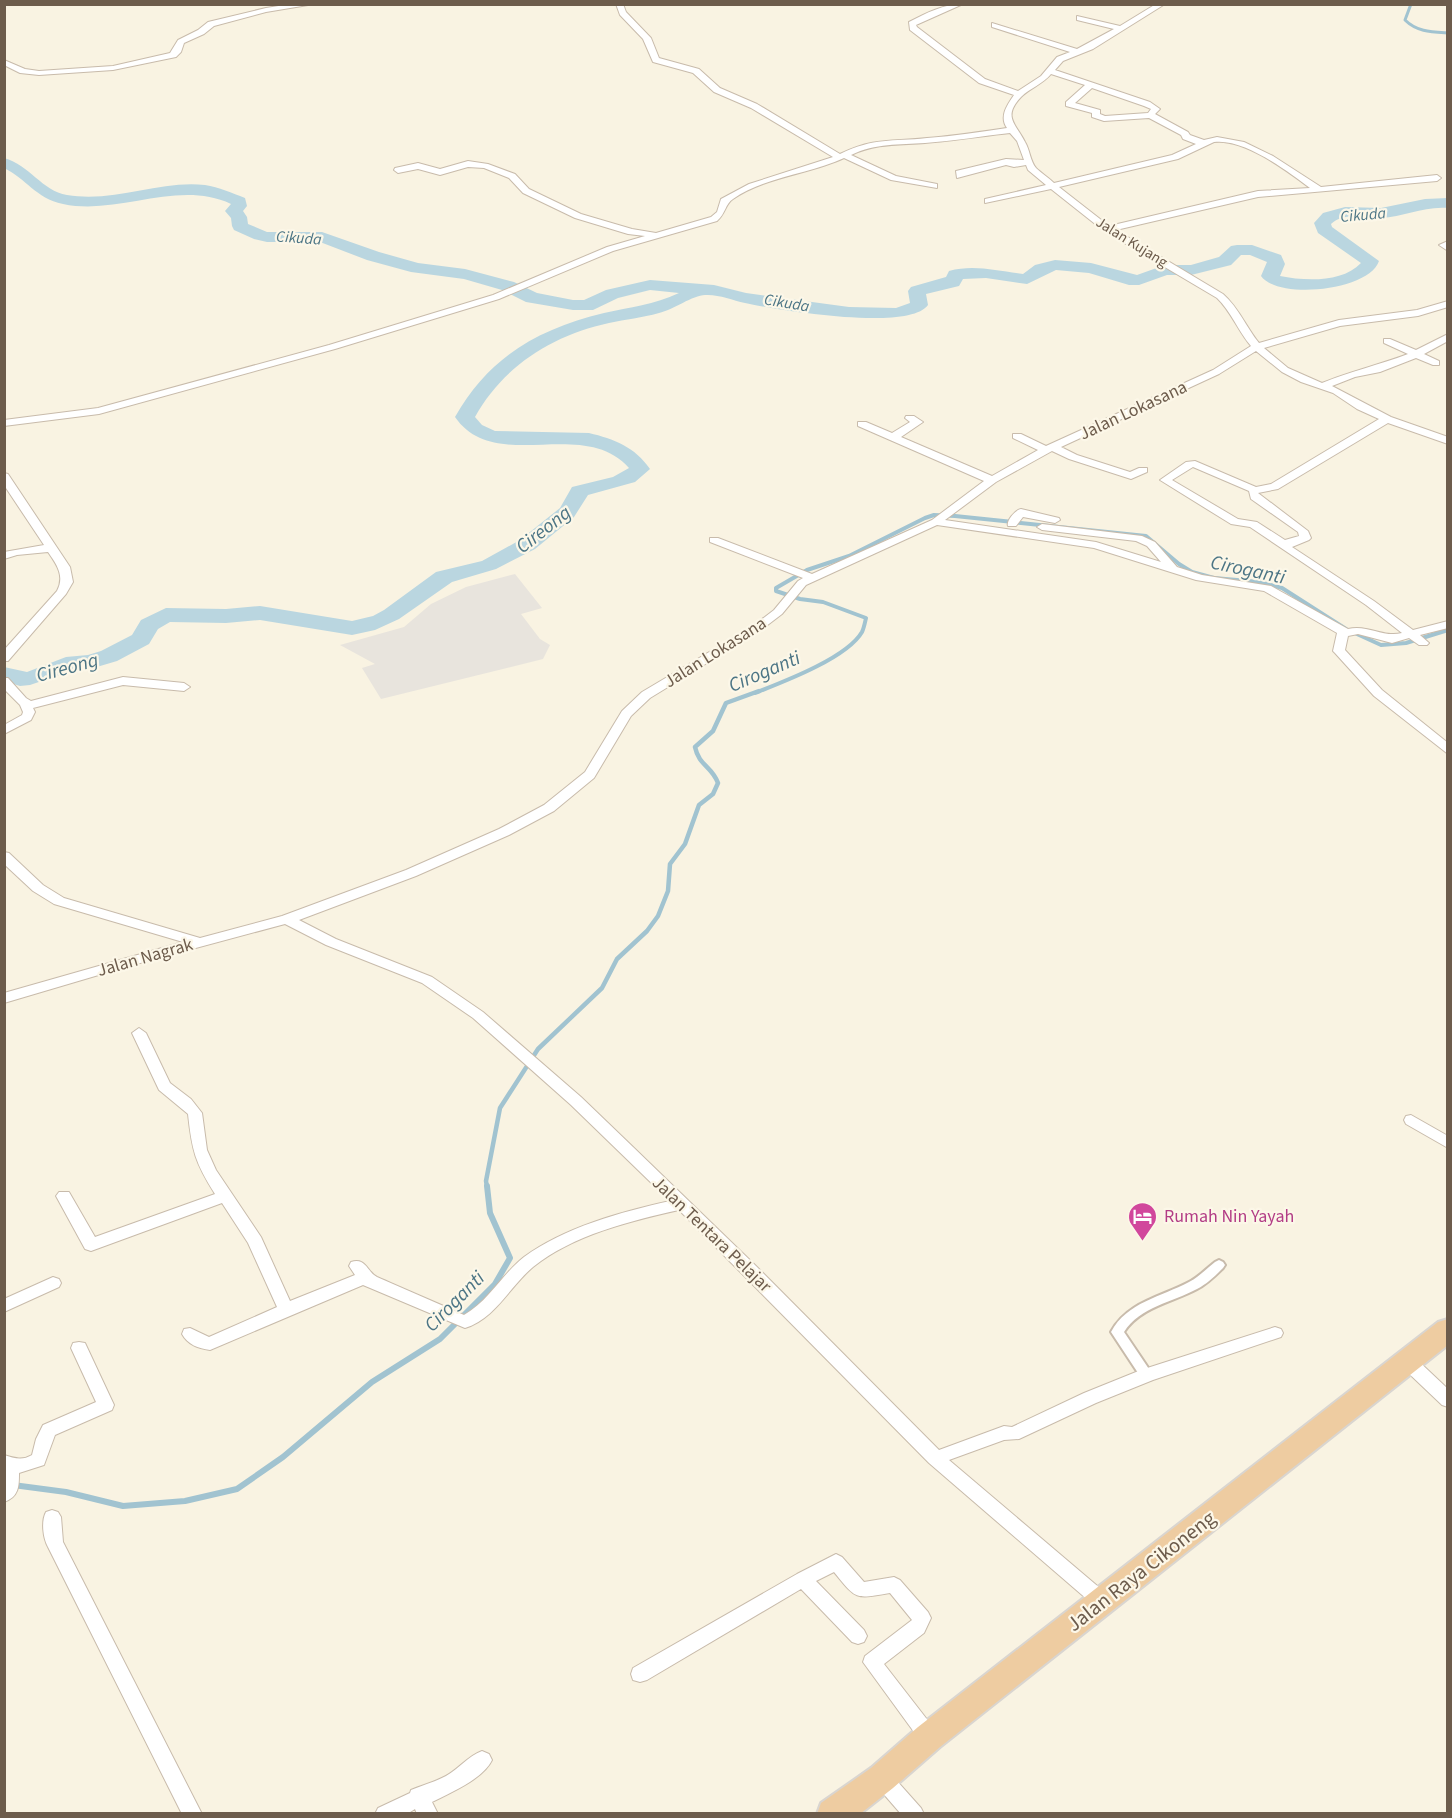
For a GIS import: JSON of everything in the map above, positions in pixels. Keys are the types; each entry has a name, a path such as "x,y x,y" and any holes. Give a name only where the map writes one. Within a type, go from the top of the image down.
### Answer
{"highway":[{"name":"Jalan Raya Cikoneng","path":"833,1814 882,1778 929,1737 1448,1329"}],"street":[{"path":"4,62 33,73 113,68 172,55 177,52 182,42 214,23 271,9 311,4"},
{"path":"619,4 623,13 646,38 656,60 696,71 717,90 754,106 843,156 894,178 934,186"},
{"path":"960,4 924,17 912,24 913,28 982,81 1019,94"},
{"path":"4,423 99,411 341,345 508,292 595,254 719,217 724,201 752,186 815,168 863,146 880,142 925,141 1012,130 1008,124 1008,111 1019,94 1044,78 1060,59 1122,29 1162,4"},
{"path":"1080,18 1122,29"},
{"path":"995,25 1077,52"},
{"path":"1050,71 1154,107 1156,109 1150,115"},
{"path":"1091,84 1069,104 1097,112 1095,115 1104,118 1150,115 1173,126 1186,137 1203,144"},
{"name":"Jalan Kujang","path":"1012,130 1021,141 1037,176 1107,229 1220,296 1231,306 1243,330 1257,347 1286,370 1345,396 1360,407 1387,419 1448,441"},
{"path":"988,201 1175,157 1203,144 1221,139 1267,154 1319,190"},
{"path":"960,176 959,173 990,165 1029,162"},
{"path":"398,170 418,166 440,172 468,164 485,166 512,176 529,193 578,216 627,231 661,235"},
{"path":"1107,229 1258,194 1437,177"},
{"path":"1448,244 1444,245 1448,248"},
{"name":"Jalan Lokasana","path":"287,919 411,873 504,832 549,808 590,775 626,714 640,699 758,628 791,596 802,583 804,574 942,518 992,480 1049,448 1216,372 1257,347 1339,323 1418,313 1448,304"},
{"path":"1323,386 1358,373 1377,370 1416,354 1448,337"},
{"path":"1387,341 1436,363"},
{"path":"892,438 918,423 910,418"},
{"path":"1387,419 1274,487 1255,490 1195,464 1190,464 1165,480 1235,522 1253,524 1286,546 1290,552 1370,603 1416,638"},
{"path":"862,424 992,480"},
{"path":"1017,436 1131,476 1143,470"},
{"path":"4,476 66,573 66,582 62,592 4,658"},
{"path":"1255,490 1253,493 1255,497 1303,531 1305,538 1286,546"},
{"path":"942,518 1013,521 1108,530 1146,541 1157,549 1172,569"},
{"path":"942,518 1096,545 1200,578 1273,590 1349,632 1392,639 1416,638 1448,624"},
{"path":"714,540 804,574"},
{"path":"4,556 15,552 51,548"},
{"path":"1349,632 1339,651 1365,681 1448,750"},
{"path":"4,681 26,704 29,712 27,717 4,730"},
{"path":"26,704 123,681 184,687"},
{"path":"4,856 38,888 60,901 199,942"},
{"name":"Jalan Nagrak","path":"4,998 287,919"},
{"name":"Jalan Tentara Pelajar","path":"287,919 331,942 427,980 478,1015 620,1143 750,1270 935,1458 1044,1554 1102,1601"},
{"path":"139,1033 164,1086 195,1113 199,1150 209,1172 255,1241 287,1309"},
{"path":"1412,1120 1448,1143"},
{"path":"64,1196 91,1245 225,1196"},
{"path":"357,1266 369,1280 457,1320 477,1314 513,1276 538,1254 625,1218 681,1204"},
{"path":"1148,1375 1117,1332 1120,1326 1133,1314 1196,1285 1219,1265"},
{"path":"190,1334 201,1342 210,1344 354,1281 369,1280"},
{"path":"4,1306 53,1283"},
{"path":"935,1458 1004,1433 1013,1434 1090,1398 1148,1375 1275,1333"},
{"path":"8,1478 40,1459 45,1437 49,1431 106,1404 79,1348"},
{"path":"1407,1360 1448,1400"},
{"path":"52,1517 54,1542 192,1814"},
{"path":"639,1674 836,1562 860,1590 894,1585 922,1618 918,1628 872,1662 929,1737"},
{"path":"803,1579 858,1636"},
{"path":"385,1814 418,1796 455,1781 482,1760"},
{"path":"882,1778 914,1814"},
{"path":"418,1796 428,1814"}],"shaded area":[{"path":"515,574 542,608 521,614 540,639 550,645 543,659 381,699 362,668 375,664 340,645 404,627 431,604 466,587"}],"waterway":[{"path":"1411,4 1405,20 1410,24 1425,31 1448,33"},
{"name":"Cikuda","path":"4,163 21,171 48,194 68,200 110,202 172,191 213,192 239,202 239,206 233,211 239,217 240,226 254,234 267,237 322,237 373,256 417,268 465,274 508,286 532,298 587,306 612,294 650,285 714,290 746,298 849,312 896,313 908,311 919,305 917,291 941,283 953,282 955,275 958,274 986,273 1027,279 1041,269 1055,265 1091,268 1129,280 1139,280 1165,270 1191,270 1225,261 1237,250 1252,250 1275,259 1276,264 1270,276 1274,280 1298,284 1322,284 1357,274 1368,267 1370,261 1324,229 1322,223 1329,217 1345,212 1381,213 1425,204 1448,203"},
{"name":"Cireong","path":"4,674 20,679 30,678 74,662 90,662 109,656 141,639 149,625 166,615 226,616 260,613 352,628 367,625 392,614 421,591 444,577 489,565 528,545 567,513 579,491 620,481 640,469 625,453 589,439 491,437 475,429 465,417 476,397 506,365 524,352 564,331 607,318 662,307 698,290"},
{"name":"Ciroganti","path":"755,693 813,668 843,651 862,632 866,618 823,602 800,599 776,591 776,588 807,570 849,556 934,515 1146,536 1192,572 1214,578 1260,582 1282,588 1346,629 1381,645 1406,643 1448,630"},
{"name":"Ciroganti","path":"487,1187 486,1181 500,1108 538,1049 602,988 617,959 647,931 658,916 668,891 670,864 685,844 699,805 713,794 718,783 699,758 695,747 713,731 726,703 759,691"},
{"name":"Ciroganti","path":"13,1485 66,1492 123,1506 185,1501 237,1489 283,1457 372,1382 440,1339 495,1284 510,1258 490,1213 487,1186"}],"place":[{"name":"Rumah Nin Yayah","path":"1143,1242"}]}
